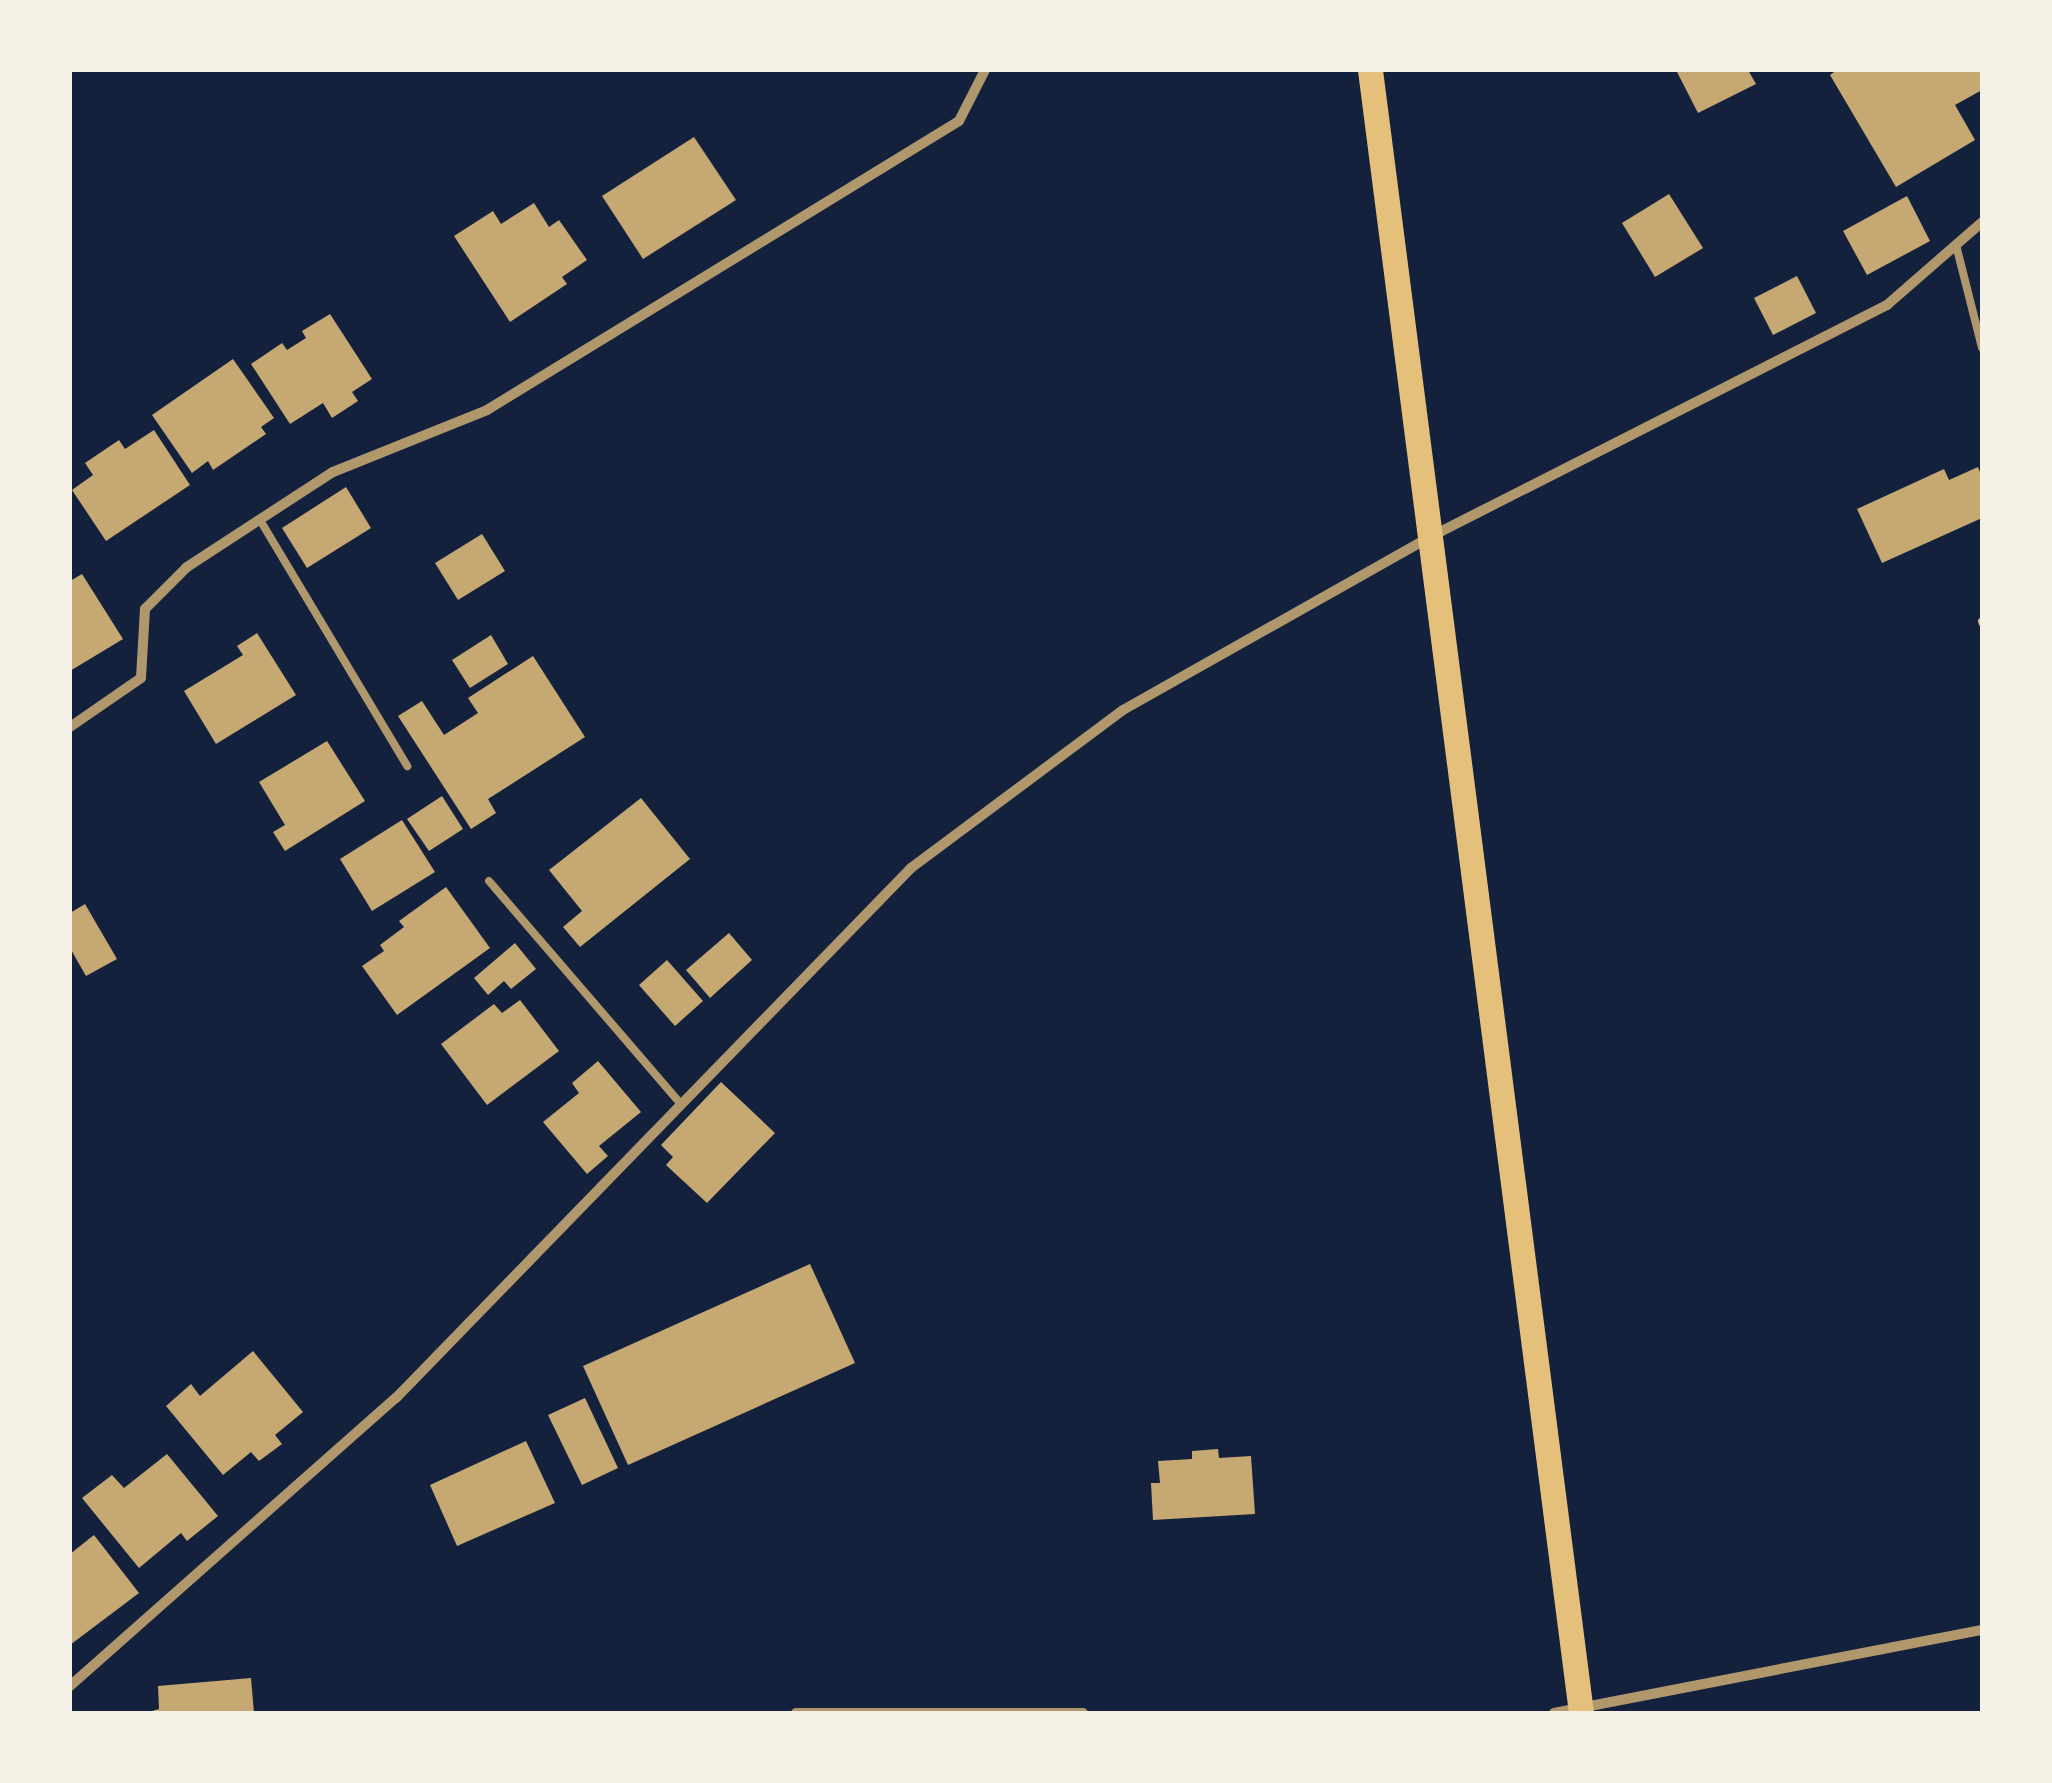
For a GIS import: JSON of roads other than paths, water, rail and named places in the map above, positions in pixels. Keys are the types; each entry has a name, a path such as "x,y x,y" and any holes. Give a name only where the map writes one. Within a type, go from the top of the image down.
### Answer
{"main road":[{"path":"1370,70 1580,1711"}],"street":[{"path":"70,727 141,678 144,609 187,567 333,472 487,410 790,227 959,121 985,70"},
{"path":"70,1686 396,1398 911,868 1123,710 1430,537 1886,305 1982,222"},
{"path":"1554,1713 1982,1630"},
{"path":"796,1713 1083,1713"}],"lane":[{"path":"1956,244 1982,348"},
{"path":"260,520 407,766"},
{"path":"489,881 681,1104"}]}
